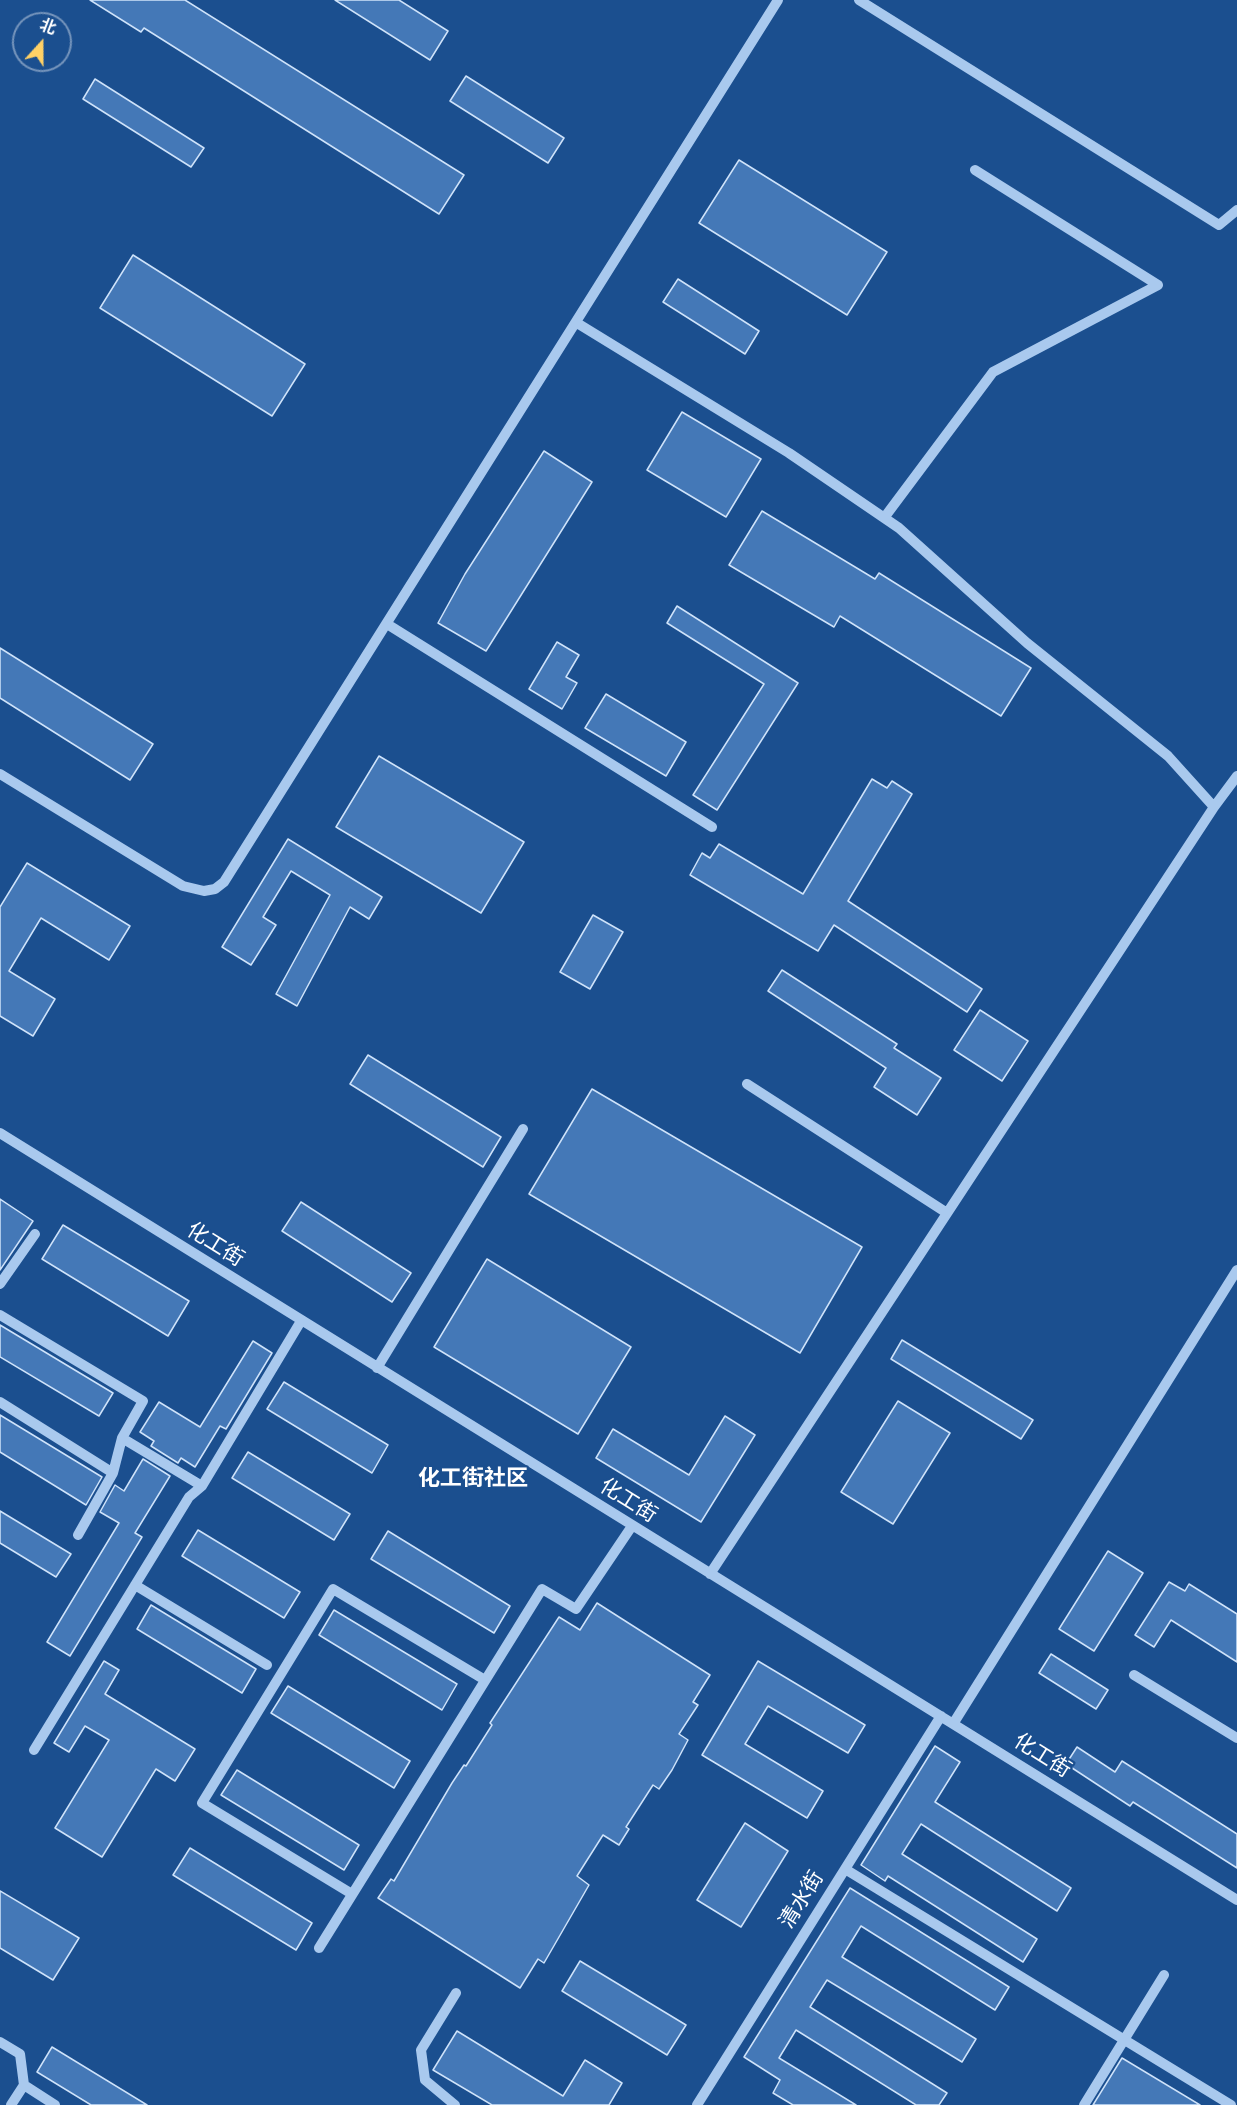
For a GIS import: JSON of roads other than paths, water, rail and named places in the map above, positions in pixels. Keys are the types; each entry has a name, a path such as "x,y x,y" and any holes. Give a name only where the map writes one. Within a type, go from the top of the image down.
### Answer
{"street":[{"path":"0,774 183,886 194,891 215,889 231,873 778,0"},
{"path":"859,0 1219,225 1237,210"},
{"path":"884,518 993,372 1158,285 975,170"},
{"path":"577,323 789,453 884,518 1027,643 1168,756 1214,807"},
{"path":"387,624 712,827"},
{"path":"710,1574 1214,807 1237,776"},
{"path":"747,1084 947,1213"},
{"path":"377,1368 523,1129"},
{"name":"化工街","path":"0,1133 1237,1900"},
{"path":"0,1284 35,1234"},
{"path":"953,1724 1237,1270"},
{"path":"0,1315 143,1401 122,1438 113,1473 78,1535"},
{"path":"34,1750 189,1497 202,1486 301,1321"},
{"path":"0,1402 113,1473"},
{"path":"122,1438 202,1486"},
{"path":"319,1948 542,1589 576,1610 632,1526"},
{"path":"135,1585 267,1665"},
{"path":"352,1894 202,1803 333,1589 485,1680"},
{"path":"1134,1675 1237,1738"},
{"name":"清水街","path":"697,2105 941,1716"},
{"path":"845,1869 1231,2105"},
{"path":"1084,2105 1164,1975"},
{"path":"455,2105 424,2079 421,2050 456,1992"},
{"path":"0,2042 20,2054 24,2085 11,2105"},
{"path":"24,2085 55,2105"}],"district":[{"name":"化工街社区","path":"473,1479"}]}
